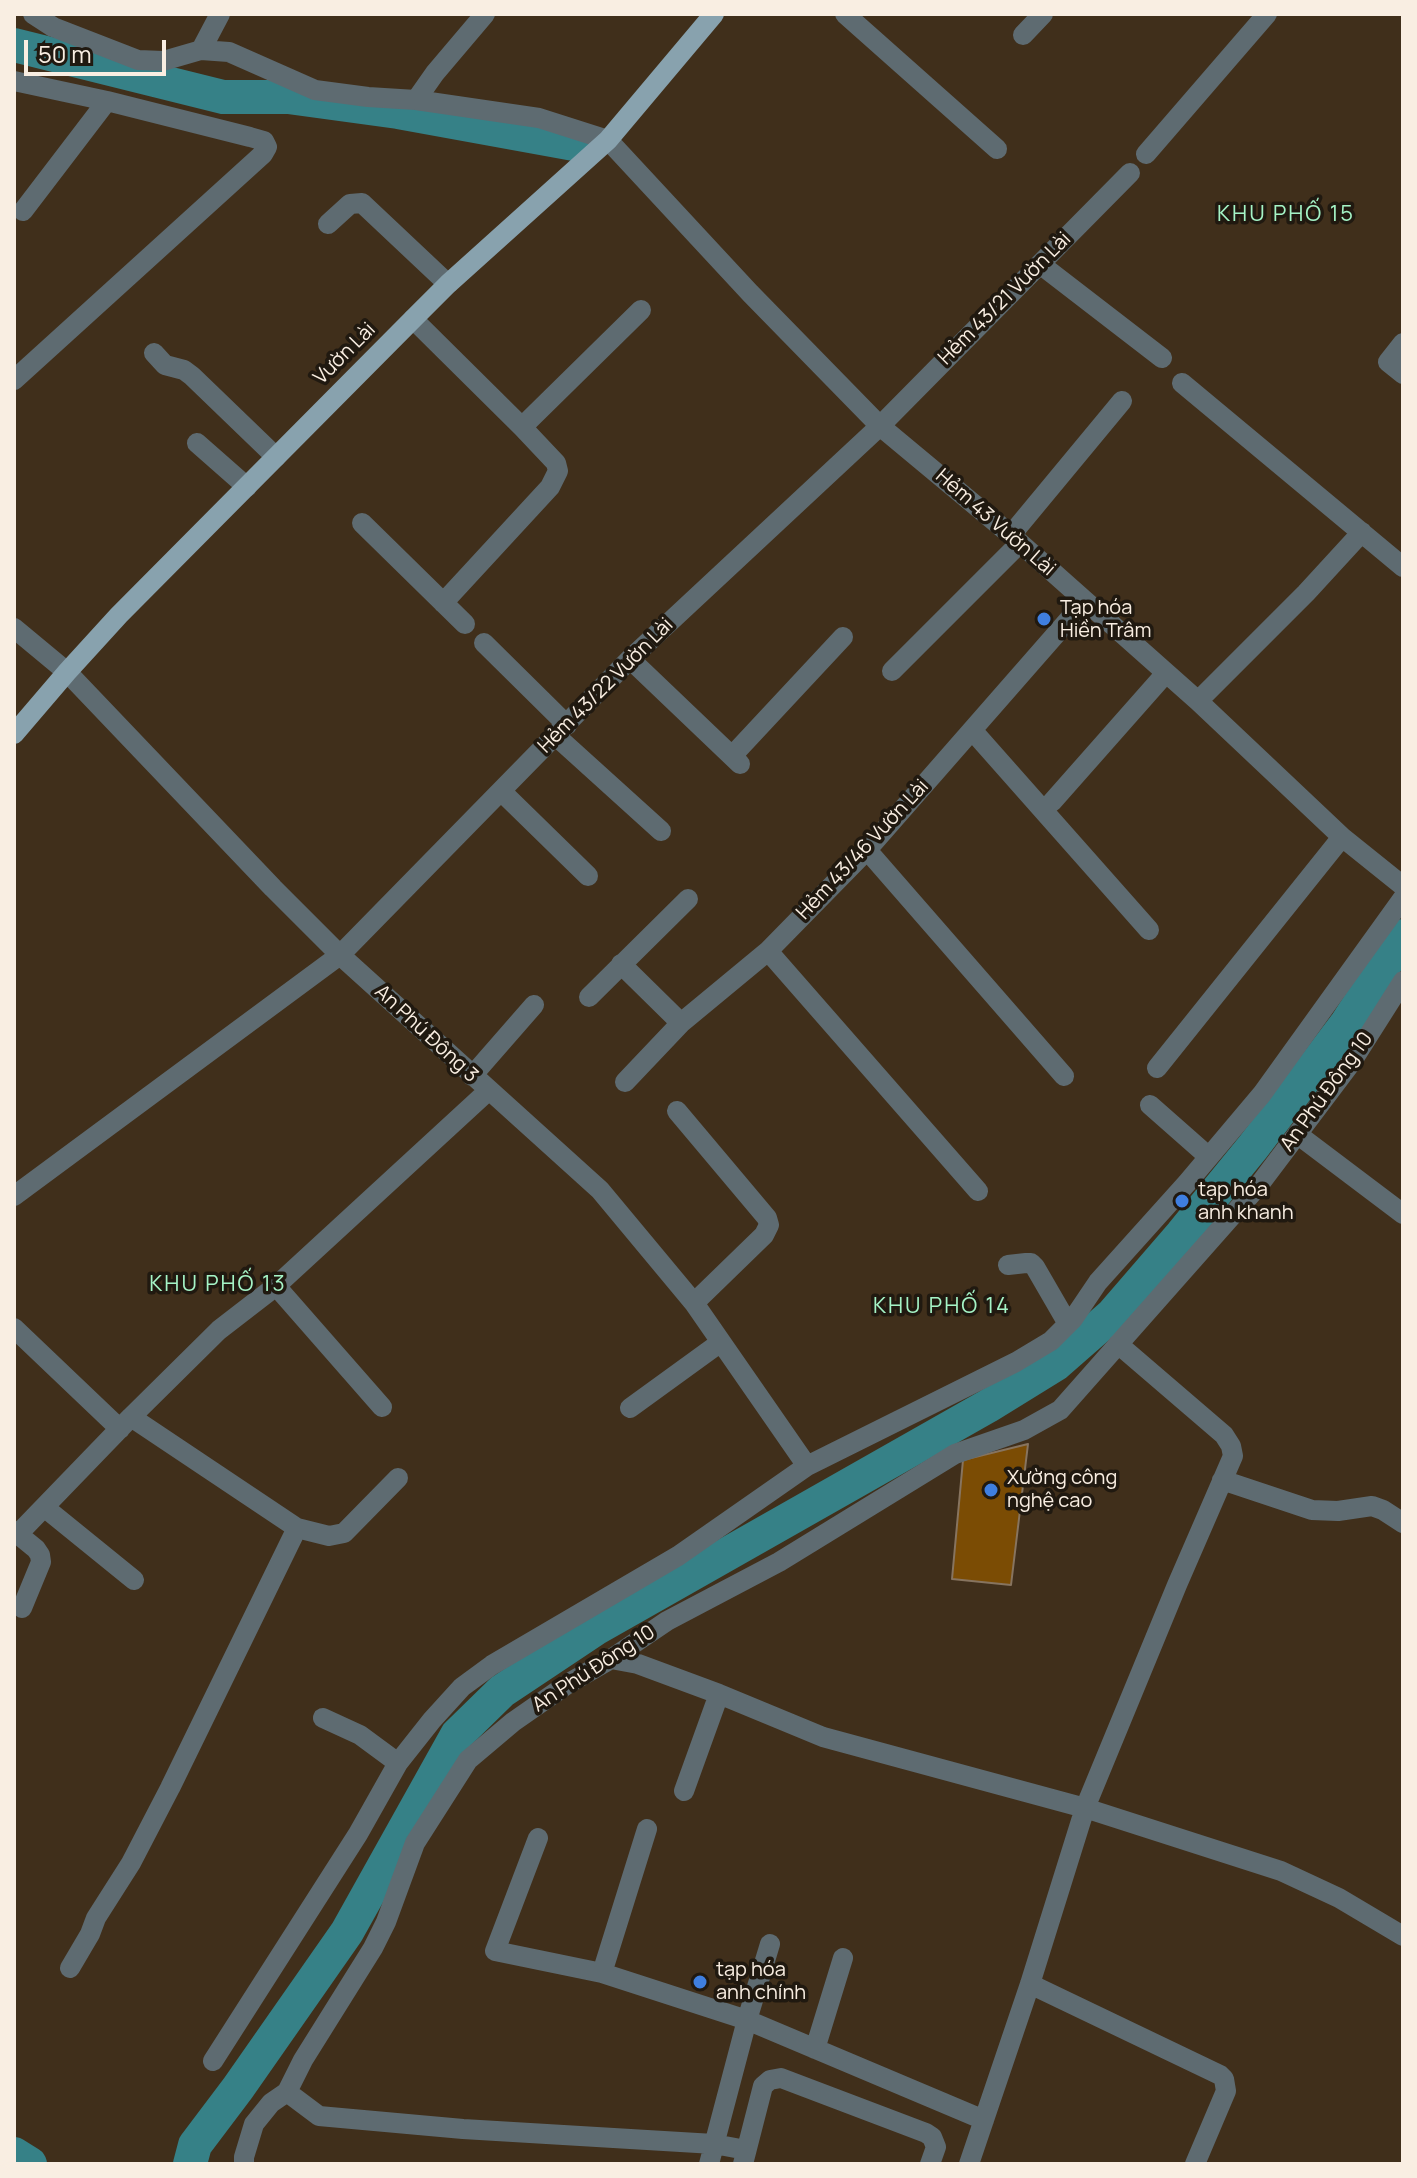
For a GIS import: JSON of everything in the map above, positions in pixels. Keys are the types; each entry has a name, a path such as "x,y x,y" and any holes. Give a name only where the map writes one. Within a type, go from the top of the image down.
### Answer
{"main road":[{"name":"Vườn Lài","path":"14,734 119,615 448,284 608,140 714,14"}],"street":[{"path":"33,14 53,27 71,23 138,60 163,61 201,50 229,52 315,90 416,100 539,118 608,140"},
{"path":"416,100 485,14"},
{"path":"845,14 997,149"},
{"path":"1023,35 1043,14"},
{"path":"1146,154 1267,14"},
{"path":"201,50 212,16"},
{"path":"14,81 250,137 264,141 267,147 263,154 14,380"},
{"path":"23,211 107,101"},
{"name":"Hẻm 43 Vườn Lài","path":"608,140 750,293 880,426 1015,539 1198,701 1342,837 1403,886"},
{"name":"Hẻm 43/21 Vườn Lài","path":"880,426 1130,173"},
{"path":"328,224 350,204 362,203 448,284"},
{"path":"1040,264 1162,358"},
{"path":"522,427 641,310"},
{"path":"413,319 522,427 556,463 558,471 550,487 443,603"},
{"path":"1403,343 1388,362 1403,374"},
{"path":"154,353 165,365 184,370 192,376 276,457"},
{"path":"1182,383 1403,567"},
{"path":"892,671 1015,539 1122,401"},
{"name":"Hẻm 43/22 Vườn Lài","path":"14,1196 340,955 630,659 880,426"},
{"path":"197,443 247,487"},
{"path":"362,523 465,624"},
{"path":"1198,701 1362,532"},
{"name":"Hẻm 43/46 Vườn Lài","path":"625,1082 681,1023 768,951 867,850 1085,601"},
{"name":"An Phú Đông 3","path":"14,628 67,672 340,955 600,1190 694,1303 807,1466"},
{"path":"630,659 736,760 843,637"},
{"path":"484,643 561,730 661,831"},
{"path":"1052,802 1166,673"},
{"path":"972,730 1149,930"},
{"path":"501,791 588,876"},
{"path":"1157,1068 1342,837"},
{"path":"867,850 1064,1076"},
{"path":"213,2061 358,1834 398,1763 462,1687 492,1665 678,1556 807,1466 1016,1362 1051,1341 1068,1324 1098,1282 1262,1094 1403,898"},
{"path":"589,997 688,899"},
{"path":"768,951 978,1191"},
{"path":"621,964 681,1023"},
{"name":"An Phú Đông 10","path":"244,2164 254,2124 271,2103 287,2092 303,2060 380,1935 415,1843 468,1760 513,1722 667,1621 779,1562 955,1454 1024,1430 1060,1410 1259,1185 1351,1063 1403,981"},
{"path":"472,1076 534,1005"},
{"path":"22,1608 41,1562 36,1549 16,1532 219,1330 276,1286 488,1091"},
{"path":"1150,1105 1209,1157"},
{"path":"677,1111 767,1218 769,1225 764,1235 694,1303"},
{"path":"1297,1134 1403,1214"},
{"path":"1008,1265 1031,1263 1068,1324"},
{"path":"276,1286 382,1407"},
{"path":"14,1328 125,1423 297,1528 329,1536 344,1533 398,1478"},
{"path":"630,1408 721,1342"},
{"path":"969,2164 1085,1808 1233,1456 1224,1435 1118,1344"},
{"path":"1222,1480 1312,1510 1338,1511 1372,1506 1403,1523"},
{"path":"44,1507 134,1580"},
{"path":"68,1959 90,1934 96,1918 131,1863 297,1528"},
{"path":"611,1659 638,1664 823,1737 1085,1808 1281,1871 1339,1898 1403,1936"},
{"path":"684,1791 719,1694"},
{"path":"323,1718 360,1735 398,1763"},
{"path":"602,1973 647,1829"},
{"path":"538,1838 495,1951 602,1973 747,2020 984,2120"},
{"path":"712,2154 770,1944"},
{"path":"815,2049 843,1958"},
{"path":"1030,1984 1224,2079 1226,2091 1195,2164"},
{"path":"287,2092 319,2116 745,2157 763,2086 770,2080 781,2078 926,2133 932,2137 936,2147 930,2164"}],"building":[{"name":"Xường công nghệ cao","path":"1028,1444 1011,1585 952,1579 963,1460"}],"waterway":[{"path":"14,45 223,97 288,97 398,112 574,144"},
{"path":"190,2164 195,2145 347,1932 457,1735 502,1691 595,1629 988,1406 1056,1364 1112,1315 1253,1147 1347,1023 1403,936"},
{"path":"14,2154 30,2164"}],"place":[{"name":"Tạp hóa Hiền Trâm","path":"1044,619"},
{"name":"tạp hóa anh khanh","path":"1182,1201"},
{"name":"Xường công nghệ cao","path":"991,1490"},
{"name":"tạp hóa anh chính","path":"700,1982"}],"district":[{"name":"KHU PHỐ 15","path":"1286,215"},
{"name":"KHU PHỐ 13","path":"218,1285"},
{"name":"KHU PHỐ 14","path":"942,1307"}]}
